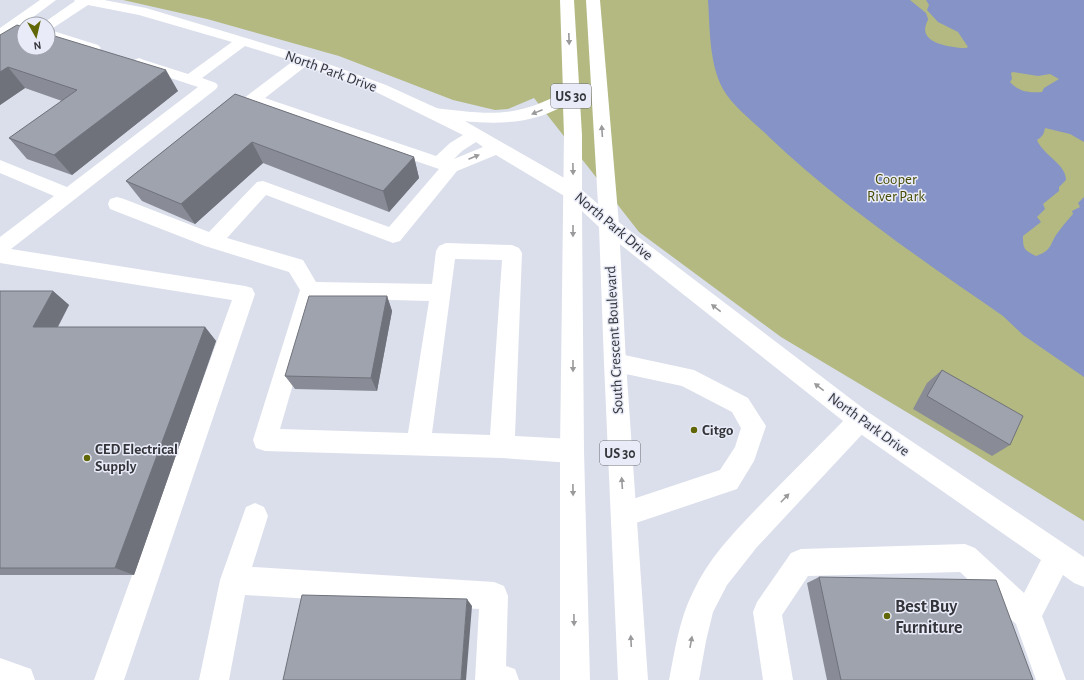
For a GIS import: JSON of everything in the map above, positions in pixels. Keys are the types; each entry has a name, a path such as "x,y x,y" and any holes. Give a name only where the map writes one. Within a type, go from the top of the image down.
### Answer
{"main road":[{"path":"0,35 49,0"},
{"path":"56,20 83,0"},
{"name":"North Park Drive","path":"83,0 141,11 304,60 380,88 435,113 475,134 574,192 609,225 860,420 1084,573"},
{"name":"US 30","path":"567,0 574,192 572,451 575,680"},
{"name":"South Crescent Boulevard","path":"593,0 609,225 614,363 633,680"},
{"path":"0,247 210,86 56,37"},
{"path":"190,80 243,41"},
{"path":"216,128 304,60"},
{"path":"435,113 484,118 510,118 531,114 557,103 571,94"},
{"path":"253,100 445,165 498,148"},
{"path":"212,241 263,187 392,236 445,165 456,146 475,134"},
{"path":"0,166 69,194"},
{"path":"129,194 117,204 212,241 296,266 310,290 265,440 502,447 572,451"},
{"path":"418,445 446,251 512,253 502,447"},
{"path":"0,255 245,294 109,680"},
{"path":"310,290 441,293"},
{"path":"614,363 686,377 740,405 754,426 745,453 728,480 624,514"},
{"path":"684,680 692,634 702,604 716,578 735,552 758,526 860,420"},
{"path":"214,680 234,580 255,516"},
{"path":"1027,615 1058,556"},
{"path":"778,680 768,612 801,563 965,558 1027,615 1051,680"},
{"path":"234,580 494,596 490,680 504,680"},
{"path":"0,673 20,680"}],"green space":[{"name":"Cooper River Park","path":"123,0 1084,0 1084,521 940,432 781,337 639,232 534,98 508,109 495,110 453,100 339,56 207,19"}],"water":[{"path":"708,0 910,0 926,13 928,19 925,31 928,37 939,44 966,48 968,47 958,32 938,22 927,10 929,5 926,0 1084,0 1084,142 1070,134 1045,128 1040,138 1037,140 1044,151 1062,169 1066,180 1059,187 1059,191 1043,204 1045,209 1037,217 1041,222 1023,236 1023,244 1025,249 1036,256 1049,249 1056,235 1073,214 1072,211 1080,207 1078,203 1084,197 1084,377 1023,335 1003,316 912,253 853,209 796,162 732,102 718,79 715,68 710,34","holes":["1013,72 1038,76 1050,74 1059,79 1044,88 1042,92 1020,90 1010,82 1012,79 1011,73"]}],"building":[{"path":"16,26 16,56 56,56 56,36 166,70 54,155 9,138 77,90 8,67 0,72 0,35"},
{"path":"235,94 414,157 383,191 252,142 181,204 126,181"},
{"name":"CED Electrical Supply","path":"0,291 53,291 33,327 205,327 115,568 0,568"},
{"path":"309,296 387,296 371,378 285,376"},
{"path":"942,370 1023,416 1010,445 927,396"},
{"path":"819,577 996,580 1033,680 841,680"},
{"path":"302,595 467,599 461,680 283,680"}],"place":[{"name":"Citgo","path":"694,430"},
{"name":"CED Electrical Supply","path":"87,458"},
{"name":"Best Buy Furniture","path":"887,616"}]}
